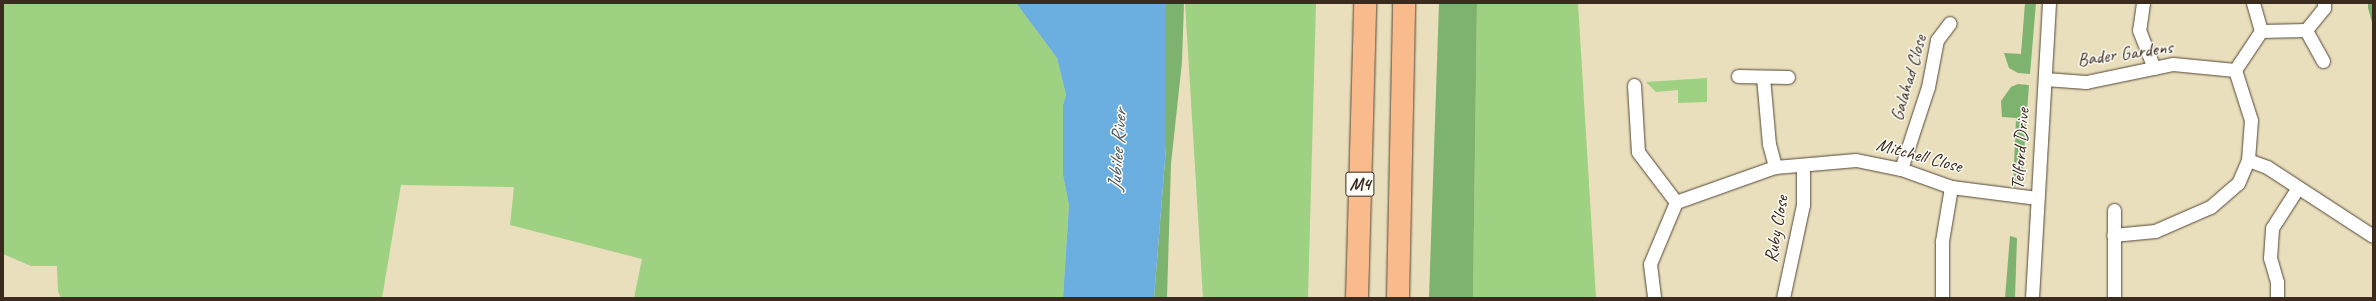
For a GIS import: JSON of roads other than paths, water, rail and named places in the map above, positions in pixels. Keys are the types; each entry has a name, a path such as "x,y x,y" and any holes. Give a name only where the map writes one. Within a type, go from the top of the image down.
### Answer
{"highway":[{"name":"M4","path":"1357,298 1365,3"},
{"name":"M4","path":"1398,298 1404,3"}],"street":[{"name":"Telford Drive","path":"2032,298 2050,3"},
{"path":"2143,3 2139,30 2154,68"},
{"path":"2113,235 2155,231 2210,207 2238,183 2248,160 2251,120 2235,70 2261,31 2253,3"},
{"path":"2261,31 2306,30 2324,8 2324,3"},
{"name":"Galahad Close","path":"1901,169 1928,87 1937,40 1950,24"},
{"path":"2306,30 2323,60"},
{"name":"Bader Gardens","path":"2045,79 2086,82 2173,64 2235,70"},
{"path":"1738,76 1788,77"},
{"path":"1763,77 1769,144 1775,167"},
{"path":"1634,85 1638,152 1676,202 1650,264 1654,298"},
{"name":"Mitchell Close","path":"1676,202 1775,167 1803,166 1856,160 1901,169 1951,187 2037,198"},
{"path":"2248,160 2267,168 2297,189 2373,236"},
{"name":"Ruby Close","path":"1783,298 1803,204 1803,166"},
{"path":"1942,298 1942,241 1951,187"},
{"path":"2277,298 2277,282 2270,258 2272,228 2297,189"},
{"path":"2114,210 2114,298"}],"water":[{"name":"Jubilee River","path":"1016,3 1166,3 1166,148 1154,298 1063,298 1069,205 1063,175 1063,105 1066,95 1057,58"}]}
